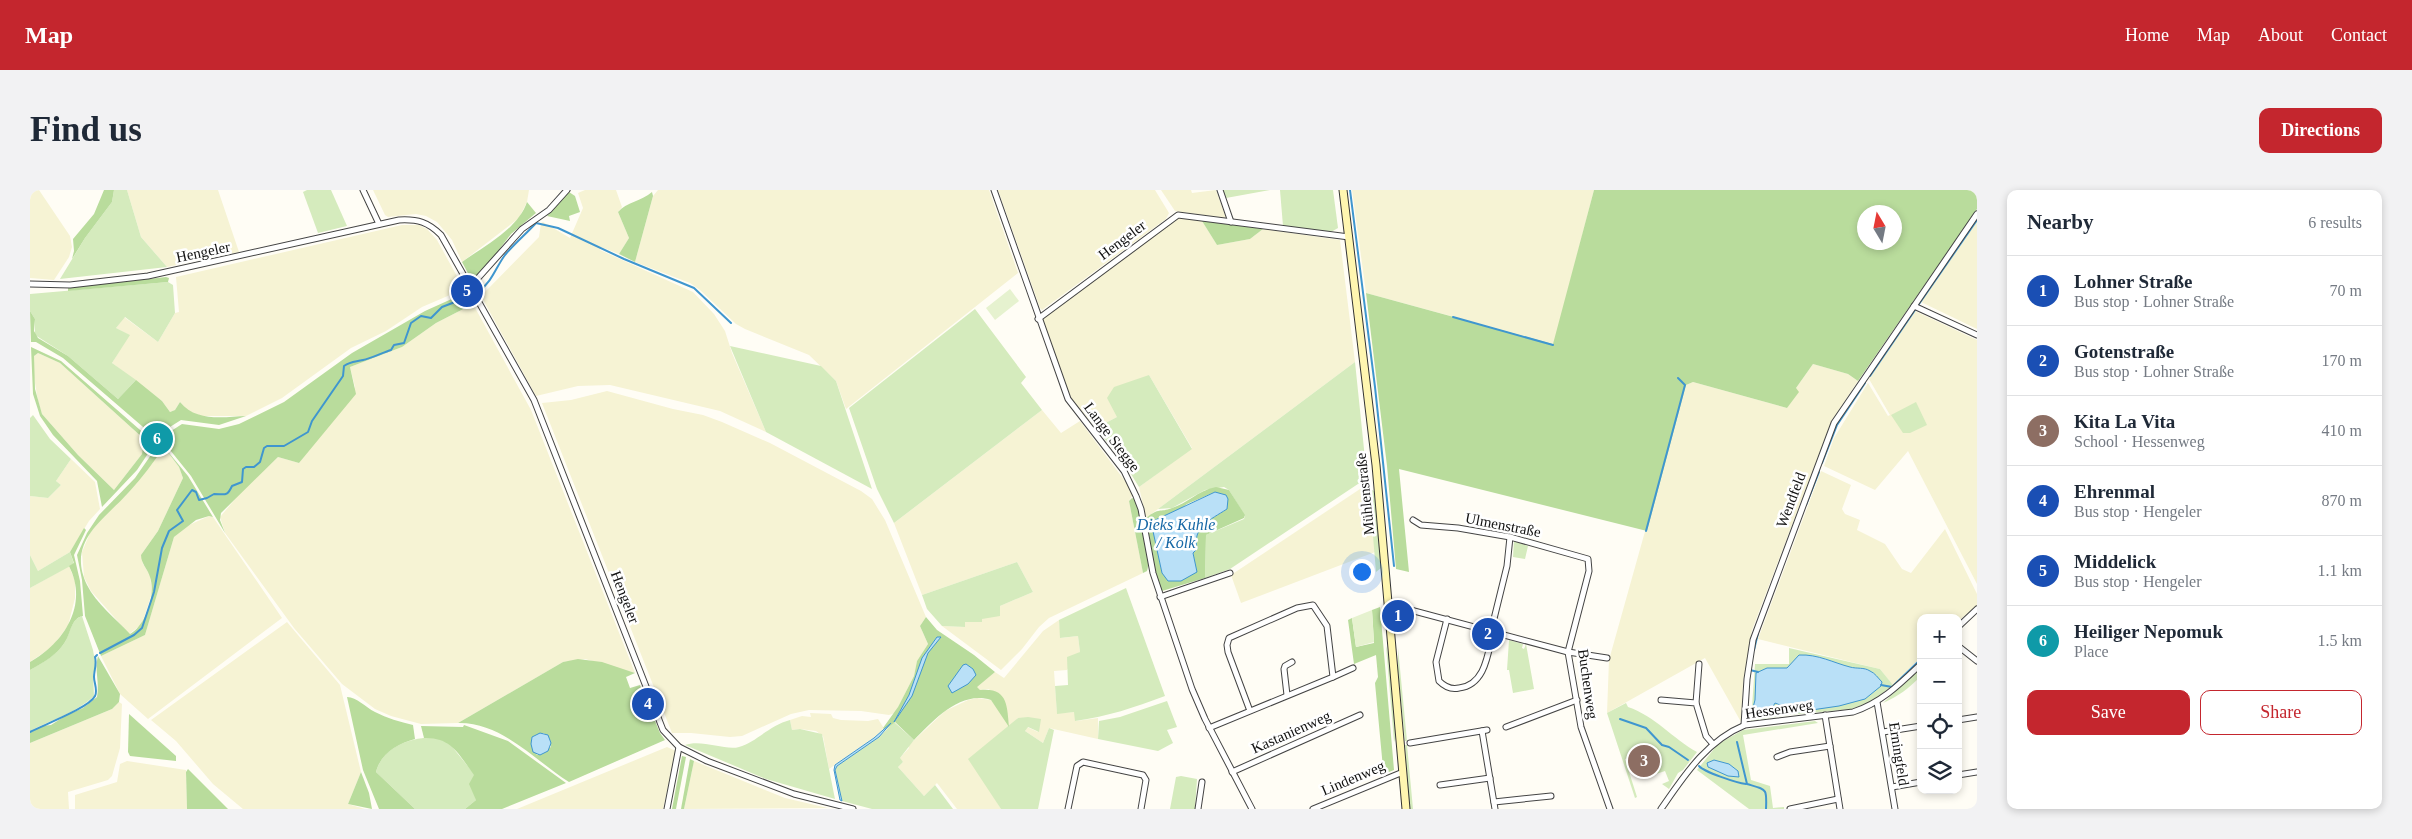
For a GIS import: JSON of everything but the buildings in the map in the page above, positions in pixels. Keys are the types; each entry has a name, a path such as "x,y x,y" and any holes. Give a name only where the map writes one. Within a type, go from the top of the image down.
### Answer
{"main road":[{"name":"Mühlenstraße","path":"1343,190 1374,448 1406,809"}],"street":[{"path":"363,190 379,224"},
{"path":"470,287 522,229 549,210 567,190"},
{"name":"Lange Stegge","path":"994,190 1038,319 1068,399 1131,482 1141,508 1153,573 1160,597 1192,689 1209,728 1252,809"},
{"path":"1220,190 1231,222"},
{"name":"Wendfeld","path":"1744,725 1747,680 1753,640 1834,423 1977,214"},
{"name":"Hengeler","path":"1038,319 1173,218 1183,215 1349,237"},
{"name":"Hengeler","path":"30,284 70,285 148,276 379,224 413,219 432,226 441,235 534,400 663,730 679,747 765,785 853,809"},
{"path":"1914,306 1977,335"},
{"name":"Ulmenstraße","path":"1413,520 1421,525 1458,528 1510,537 1588,559"},
{"path":"1447,619 1436,667 1438,681 1448,688 1465,687 1479,677 1484,666 1506,566 1510,537"},
{"name":"Buchenweg","path":"1588,559 1589,571 1568,652 1581,727 1610,809"},
{"path":"1160,597 1230,573"},
{"path":"1250,711 1228,652 1227,644 1229,638 1297,608 1313,605 1327,626 1332,677"},
{"path":"1389,608 1403,608 1568,652 1607,658"},
{"path":"1962,623 1977,609"},
{"path":"1962,649 1977,661"},
{"path":"1287,695 1284,669 1285,666 1292,662"},
{"path":"1699,664 1696,703 1706,736 1713,744"},
{"name":"Hessenweg","path":"1661,809 1700,755 1713,744 1744,725 1852,712 1877,702 1917,667"},
{"path":"1209,728 1353,668"},
{"path":"1506,727 1523,723 1577,700"},
{"path":"1661,700 1696,703"},
{"name":"Erningfeld","path":"1877,702 1895,809"},
{"name":"Kastanienweg","path":"1232,772 1360,715"},
{"path":"1825,715 1840,809"},
{"path":"1962,719 1977,717"},
{"path":"1883,732 1917,727"},
{"path":"1410,743 1484,731 1495,809"},
{"path":"1777,757 1790,752 1830,746"},
{"path":"667,809 679,747"},
{"path":"1075,809 1068,808 1077,766 1083,762 1143,775 1146,780 1141,809"},
{"name":"Lindenweg","path":"1313,809 1403,772"},
{"path":"1962,774 1977,772"},
{"path":"1440,785 1490,778"},
{"path":"1198,809 1202,782"},
{"path":"1892,787 1917,783"},
{"path":"1494,802 1551,796"},
{"path":"1790,809 1838,799"}],"shaded area":[{"path":"30,190 39,190 70,236 72,247 69,257 54,280 30,278"},
{"path":"127,190 218,190 239,252 167,267 141,237"},
{"path":"373,190 529,190 527,202 519,218 462,262 452,240 437,222 426,216 416,214 388,217 385,215"},
{"path":"585,190 616,190 622,207 618,212 629,238 619,254 601,247 600,250 693,292 714,314 725,331 732,353 766,432 720,411 610,385 578,386 536,396 481,296 539,237 541,223 543,222 570,238 583,208 578,193"},
{"path":"658,190 989,190 1018,273 846,409 836,381 809,355 736,324 690,283 635,262 653,196"},
{"path":"998,190 1155,190 1169,213 1166,219 1042,310"},
{"path":"1161,190 1191,190 1192,193 1216,190 1226,218 1175,211"},
{"path":"1352,190 1594,190 1554,344 1366,293"},
{"path":"1176,218 1202,221 1217,245 1250,239 1263,229 1340,240 1355,362 1146,518 1139,487 1192,448 1149,375 1117,417 1096,428 1071,398 1040,321"},
{"path":"1977,221 1977,329 1921,302"},
{"path":"402,225 419,225 427,229 437,240 464,289 422,307 386,331 351,348 282,398 246,416 202,416 187,411 180,402 175,410 170,412 162,401 112,363 129,335 116,328 124,317 158,342 175,313 179,312 176,277"},
{"path":"473,304 531,410 635,673 585,659 563,662 458,723 421,724 391,716 375,709 342,684 294,628 225,533 220,517 241,492 278,457 299,463 355,387 350,367 402,347 436,323"},
{"path":"1915,311 1977,340 1977,584 1908,451 1875,490 1824,466 1834,438 1868,383 1888,416 1890,415 1869,379"},
{"path":"38,353 60,363 144,439 142,454 114,490 78,455 42,414 33,371 34,356"},
{"path":"1813,364 1848,374 1858,381 1832,420 1752,630 1743,682 1741,722 1705,658 1607,713 1609,660 1686,385 1693,382 1787,408 1796,388"},
{"path":"607,391 703,415 722,422 770,443 861,491 872,499 885,520 926,617 920,626 928,644 917,661 914,676 895,713 889,715 861,711 809,710 791,714 742,736 730,737 672,733 542,403 571,400"},
{"path":"1042,410 1061,433 1080,421 1128,485 1133,494 1129,501 1143,573 1049,618 1001,670 942,626 965,627 965,622 982,619 1000,606 1033,592 1017,562 922,595 894,523"},
{"path":"164,447 179,467 183,478 158,531 141,555 143,564 150,575 152,593 142,624 129,634 91,591 84,577 82,552 90,533 99,520 128,493"},
{"path":"71,459 95,482 100,509 89,521 70,552 38,571 30,555 30,496 48,498 61,485 56,481"},
{"path":"1821,471 1851,485 1842,509 1845,514 1860,520 1857,530 1885,544 1902,569 1911,573 1945,529 1977,594 1977,606 1962,618 1962,614 1917,614 1917,661 1893,685 1880,669 1758,639"},
{"path":"1369,488 1375,552 1241,603 1231,575 1360,489"},
{"path":"209,516 213,517 282,618 148,719 120,694 101,656 145,635 174,537 187,526"},
{"path":"69,566 75,581 75,598 68,626 52,647 30,662 30,588"},
{"path":"1059,620 1061,638 1078,636 1080,652 1067,670 1054,671 1057,713 1075,712 1076,721 1098,718 1098,739 1049,728 1043,743 1025,731 1027,727 1038,732 1031,719 1018,718 1009,727 988,787 1001,809 957,809 937,783 924,796 898,767 903,762 899,759 909,748 908,746 945,711 968,700 977,698 991,700 1001,712 989,689 980,690 976,687 995,672 1004,678 1043,631"},
{"path":"287,622 340,685 361,772 348,804 365,809 243,809 213,784 176,741 151,720"},
{"path":"119,702 122,704 120,748 112,776 108,780 68,792 69,809 30,809 30,743 112,709"},
{"path":"810,713 831,714 833,718 841,720 868,721 878,719 885,730 829,769 823,736 816,731 792,730 790,720 802,716 811,717"},
{"path":"667,747 676,751 663,809 517,809"},
{"path":"127,761 186,770 187,809 75,809 75,795 117,782 120,764"},
{"path":"694,761 785,798 828,808 684,809"}],"green space":[{"path":"104,190 114,190 112,202 72,259 74,251 73,239 94,214"},
{"path":"114,190 127,190 141,237 167,267 60,279 85,238 112,202"},
{"path":"307,190 331,190 347,226 318,233 303,192"},
{"path":"1223,190 1270,190 1226,198"},
{"path":"1280,190 1333,190 1338,228 1331,232 1283,226"},
{"path":"1594,190 1977,190 1977,209 1858,381 1848,374 1813,364 1796,388 1799,392 1787,408 1693,382 1686,385 1647,531 1399,469 1409,572 1396,569 1387,466 1366,293 1553,344"},
{"path":"569,192 575,196 580,212 569,216 570,221 547,216"},
{"path":"652,192 653,196 635,262 619,254 629,238 618,212 625,206 644,198"},
{"path":"527,202 536,213 511,234 480,275 471,279 462,262 508,229 523,212"},
{"path":"1202,221 1263,229 1250,239 1217,245"},
{"path":"169,278 168,282 68,291 68,288"},
{"path":"168,282 173,285 175,313 158,342 125,317 116,328 130,335 112,363 136,380 118,399 68,356 35,335 35,319 30,311 30,294"},
{"path":"1010,289 1019,301 995,320 986,308"},
{"path":"465,293 473,304 436,323 402,347 350,367 356,394 299,463 278,457 221,513 220,520 225,533 191,476 162,440 168,433 182,424 219,429 239,424 284,402 352,353 425,311"},
{"path":"975,309 1026,377 1021,383 1042,410 894,523 877,489 849,408"},
{"path":"30,311 35,319 34,331 38,338 68,356 118,399 136,380 162,401 170,412 175,410 180,402 194,413 210,417 246,416 219,425 181,420 162,432 157,439 63,358 36,342 31,342"},
{"path":"730,346 821,366 836,381 872,489 766,432"},
{"path":"31,347 61,361 155,443 137,470 102,507 97,481 53,435 40,416 33,394","holes":["38,353 60,363 144,439 142,454 114,490 78,455 42,414 35,389 34,356"]},
{"path":"1355,362 1367,478 1230,569 1205,578 1206,535 1244,519 1245,516 1229,490 1224,487 1205,490 1172,508 1158,509"},
{"path":"1149,375 1192,449 1139,487 1126,466 1096,428 1117,417 1107,398 1114,387"},
{"path":"1916,402 1927,425 1910,433 1903,433 1891,415"},
{"path":"33,415 50,439 71,459 56,481 61,485 48,498 30,496 30,418"},
{"path":"160,442 188,476 213,517 209,516 196,520 174,537 145,635 101,656 85,616 82,580 77,555 87,533 99,515 135,478","holes":["164,447 179,467 183,478 158,531 141,555 152,584 151,601 141,624 130,634 101,604 87,585 82,570 81,556 84,544 99,522 134,487"]},
{"path":"1216,487 1229,490 1245,515 1244,518 1206,535 1205,578 1162,591 1155,570 1146,518 1157,511 1178,506","holes":["1215,492 1227,509 1204,525 1197,535 1197,549 1193,553 1194,565 1188,575 1181,581 1162,573 1152,523 1178,511 1187,504"]},
{"path":"1369,488 1374,491 1381,568 1376,572"},
{"path":"1132,498 1135,499 1147,546 1147,571 1143,573 1129,501"},
{"path":"84,528 86,530 74,555 80,581 83,616 76,620 62,646 45,661 30,670 30,662 42,654 63,634 70,622 76,595 69,566 74,563 70,552"},
{"path":"1514,541 1528,546 1525,559 1513,557"},
{"path":"70,552 74,564 30,588 30,555 38,571"},
{"path":"1017,562 1033,592 1000,606 1000,616 982,619 982,622 965,622 965,627 942,626 927,609 922,595"},
{"path":"1126,588 1165,696 1121,711 1075,721 1074,712 1057,714 1055,686 1068,685 1067,657 1080,652 1078,636 1060,638 1059,620"},
{"path":"1380,607 1394,770 1389,772 1383,768 1375,683 1378,677 1376,655 1354,664 1348,620 1352,618 1356,647 1374,643 1372,610"},
{"path":"1372,610 1374,642 1356,647 1352,618"},
{"path":"82,616 93,650 96,667 93,674 94,696 71,712 30,731 30,670 58,650 65,642 75,620"},
{"path":"926,617 937,630 995,672 977,687 980,690 989,690 1001,695 1008,712 1009,727 991,700 980,698 969,699 948,709 914,740 895,722 885,730 883,728 898,707 914,676 917,661 928,644 920,626"},
{"path":"1509,640 1523,644 1522,648 1524,649 1526,644 1534,689 1513,693 1509,670 1507,670"},
{"path":"1386,646 1394,695 1396,725 1394,742"},
{"path":"1398,648 1407,741 1405,741 1398,671"},
{"path":"1789,648 1880,669 1893,685 1874,700 1852,709 1751,721 1755,664 1789,664"},
{"path":"98,656 120,694 119,702 112,709 30,743 30,733 42,726 51,725 83,708 97,697"},
{"path":"578,659 602,662 635,673 626,677 630,688 640,685 660,733 665,740 569,782 503,735 474,724 458,723 563,662","holes":["544,733 551,747 537,755 532,744 532,737"]},
{"path":"1917,671 1917,680 1899,695 1883,703"},
{"path":"347,697 351,697 384,716 413,725 415,739 391,750 378,765 376,772 415,809 379,809 363,770"},
{"path":"1167,701 1177,727 1167,730 1173,743 1158,751 1098,739 1099,721 1120,717"},
{"path":"1626,703 1628,707 1647,716 1697,752 1683,770 1678,773 1669,789 1662,784 1669,781 1665,771 1644,778 1636,755 1625,759 1637,797 1635,798 1607,713"},
{"path":"129,714 176,756 176,761 130,756 128,752"},
{"path":"1018,718 1041,719 1039,732 1028,727 1025,731 1043,743 1049,728 1054,730 1038,809 1001,809 968,759"},
{"path":"790,720 792,730 800,729 822,734 835,799 766,779 685,745 699,743 727,748 739,747 751,742 783,722"},
{"path":"1815,721 1818,723 1743,735 1751,780 1770,786 1773,808 1784,807 1784,809 1749,809 1697,770 1718,744 1743,730"},
{"path":"894,722 914,740 900,758 903,762 898,767 924,796 935,785 953,809 872,809 842,801 835,770 837,766 879,737"},
{"path":"464,725 508,741 566,783 502,809 465,809 476,800 469,784 474,775 459,754 448,744 434,738 424,738 421,726 463,727"},
{"path":"434,737 449,743 475,775 476,800 465,809 415,809 376,772 385,756 399,745 416,739"},
{"path":"1405,745 1407,745 1413,809 1409,809"},
{"path":"682,756 686,757 676,809 672,809"},
{"path":"690,759 694,761 684,809 681,809"},
{"path":"188,769 228,809 187,809 186,772"},
{"path":"361,772 369,793 372,809 348,804"},
{"path":"1176,777 1197,779 1195,809 1170,809"}],"water":[{"name":"Dieks Kuhle / Kolk","path":"1215,492 1226,495 1228,499 1227,509 1204,525 1197,535 1197,549 1193,553 1197,572 1181,581 1168,581 1162,573 1151,522"},
{"path":"937,637 941,637 928,653 912,696 894,722 909,695 922,658"},
{"path":"1799,655 1813,656 1850,667 1868,670 1882,682 1881,686 1865,699 1839,706 1798,712 1775,703 1769,714 1755,717 1751,715 1755,700 1756,673 1767,668 1787,668"},
{"path":"966,664 973,669 976,675 968,684 952,693 948,686 963,665"},
{"path":"891,723 879,737 837,766 835,770 842,801 840,800 834,770 835,765 874,738"},
{"path":"540,733 548,735 551,743 548,751 540,755 533,752 531,744 532,737"},
{"path":"1714,760 1729,764 1738,771 1739,777 1728,776 1708,767 1707,763"}],"waterway":[{"path":"1350,190 1375,387 1394,566"},
{"path":"1919,304 1977,220"},
{"path":"536,223 558,228 624,259 694,288 731,323"},
{"path":"479,291 491,279 505,255 536,223"},
{"path":"100,653 134,635 142,628 154,592 162,548 169,531 183,521 177,510 192,490 196,492 199,500 214,494 229,492 232,486 242,482 243,469 254,467 260,462 264,448 267,446 284,446 308,432 312,421 343,376 344,366 351,362 373,357 391,350 394,345 404,343 411,323 421,316 431,318 442,307 468,297"},
{"path":"1870,376 1915,310"},
{"path":"1453,317 1553,345"},
{"path":"1646,531 1685,385 1678,378"},
{"path":"1822,463 1837,425 1865,383"},
{"path":"1806,505 1819,472"},
{"path":"1754,650 1758,633"},
{"path":"30,732 75,711 91,701 96,694 94,677 95,657 97,655"},
{"path":"1881,685 1892,687 1917,663"},
{"path":"1750,670 1758,672"},
{"path":"1620,719 1646,728 1662,745 1669,747 1688,760"},
{"path":"1737,742 1747,784 1759,787 1766,793 1766,809"},
{"path":"1699,766 1721,777 1746,784"}],"place":[{"name":"Middelick","path":"467,291"},
{"name":"Heiliger Nepomuk","path":"157,439"},
{"name":"Lohner Straße","path":"1398,616"},
{"name":"Gotenstraße","path":"1488,634"},
{"name":"Ehrenmal","path":"648,704"},
{"name":"Kita La Vita","path":"1644,761"}]}
